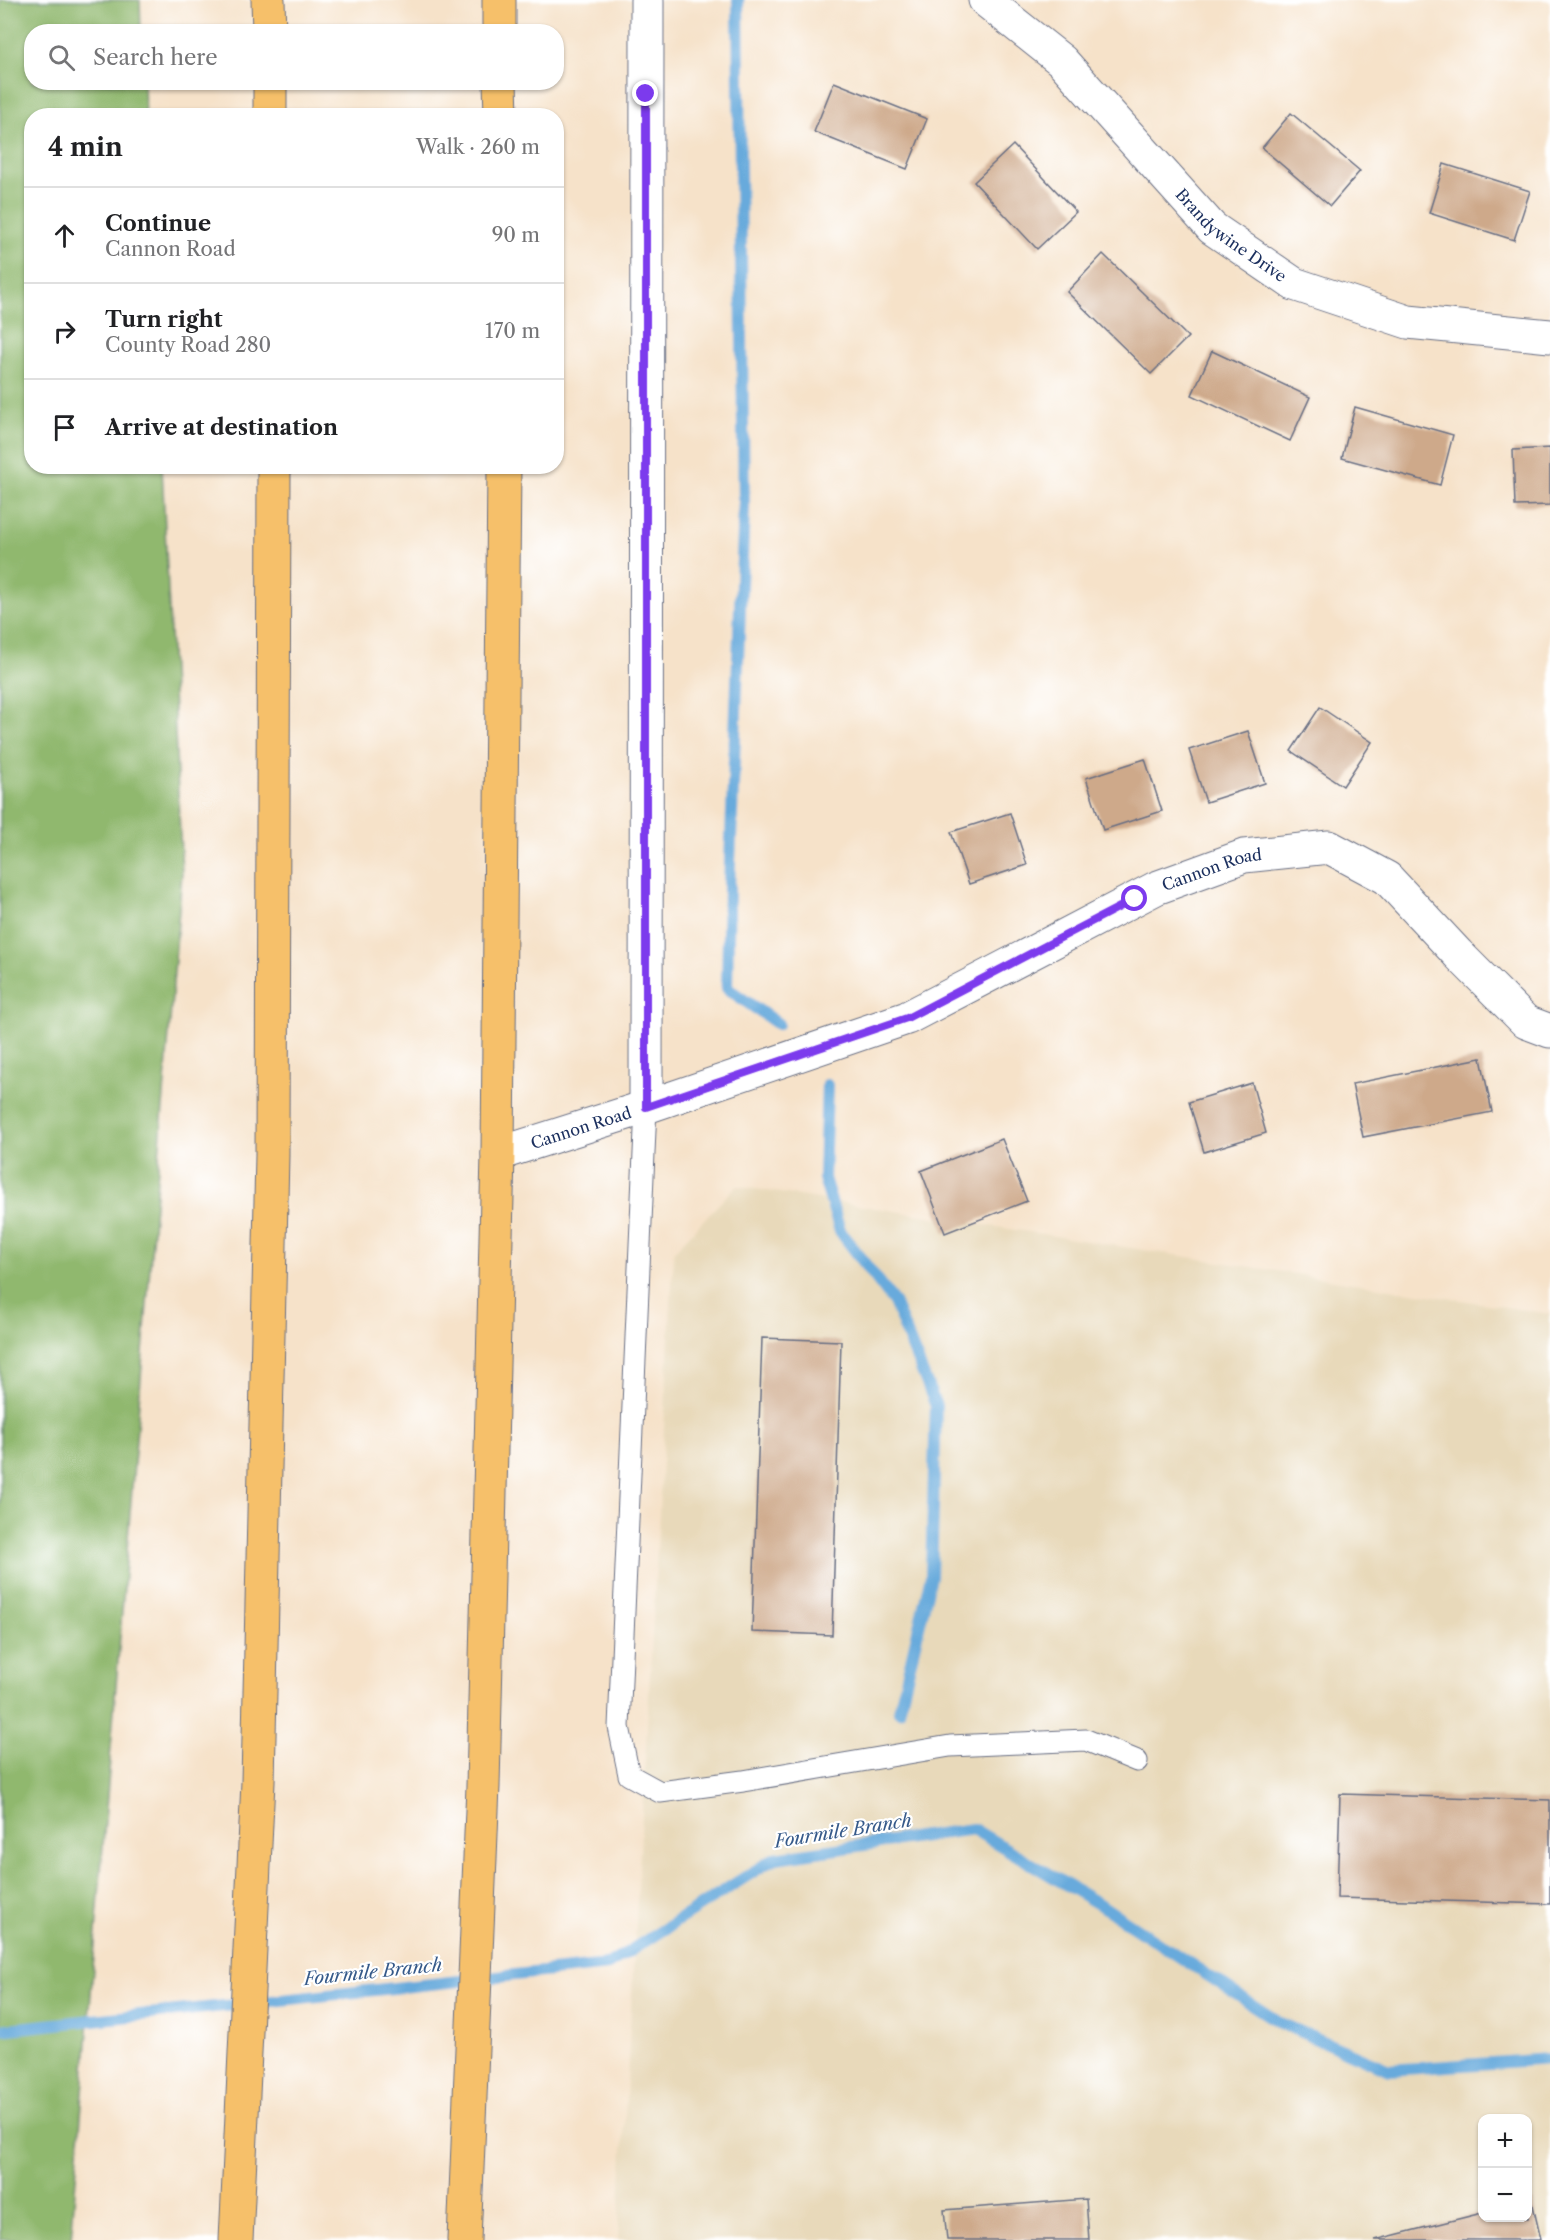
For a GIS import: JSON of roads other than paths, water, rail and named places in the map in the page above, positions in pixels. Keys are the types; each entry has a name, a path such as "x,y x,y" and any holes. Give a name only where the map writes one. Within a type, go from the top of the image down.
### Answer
{"highway":[{"path":"268,0 269,24"},
{"path":"499,0 499,24"},
{"path":"270,90 270,108"},
{"path":"500,90 501,108"},
{"path":"236,2240 258,1782 272,1155 274,474"},
{"path":"464,2228 483,1786 498,1154 504,474"}],"street":[{"path":"646,0 646,1107"},
{"name":"Brandywine Drive","path":"985,0 1062,61 1212,228 1294,284 1408,322 1550,336"},
{"name":"Cannon Road","path":"498,1154 646,1107 907,1018 1156,888 1244,856 1329,848 1387,878 1526,1022 1550,1031"}],"lane":[{"path":"646,1107 619,1727 629,1775 660,1792 743,1781 950,1746 1086,1740 1137,1761"}],"waterway":[{"path":"738,0 744,508 727,988 778,1024"},
{"path":"827,1085 824,1178 840,1231 894,1302 936,1406 931,1576 899,1711"},
{"name":"Fourmile Branch","path":"0,2030 608,1965 775,1858 973,1829 1107,1909 1280,2023 1389,2070 1550,2059"}]}
